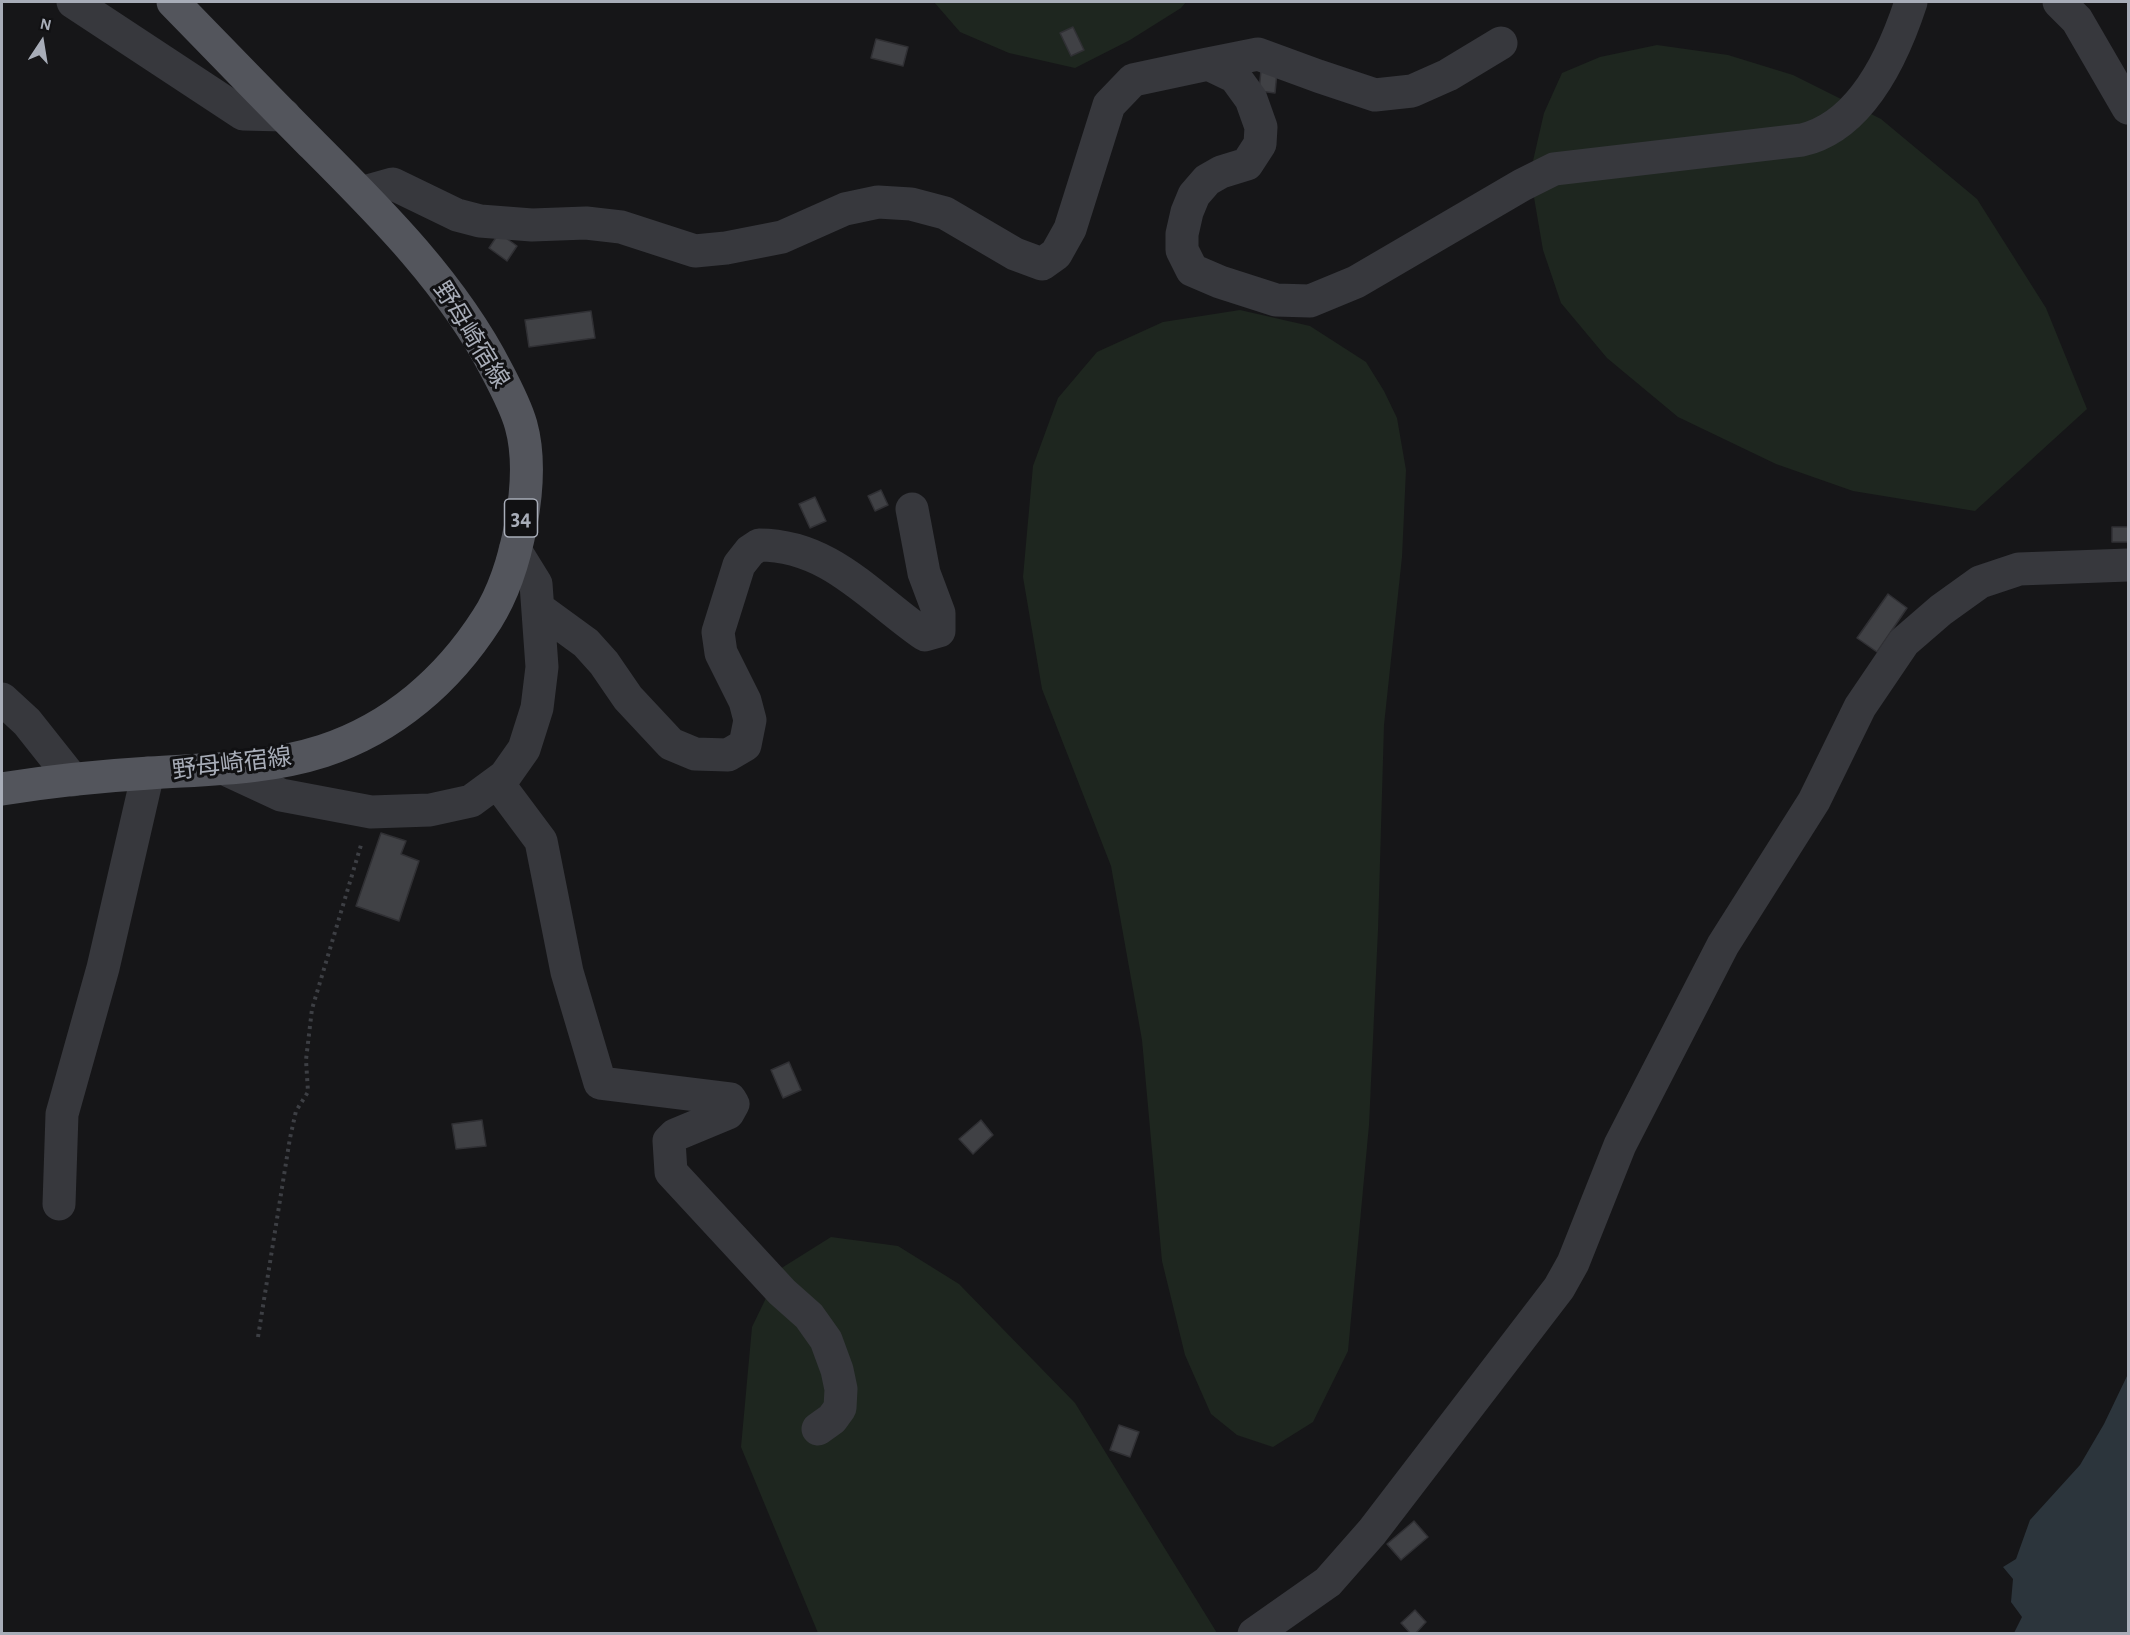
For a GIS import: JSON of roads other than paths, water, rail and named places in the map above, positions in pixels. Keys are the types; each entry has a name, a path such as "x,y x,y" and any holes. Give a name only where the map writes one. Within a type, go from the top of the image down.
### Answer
{"main road":[{"name":"野母崎宿線","path":"2,789 74,780 225,769 281,762 325,750 369,731 409,706 445,675 473,641 494,608 510,571 515,550 525,501 525,463 521,426 505,386 487,351 461,310 433,274 361,193 173,2"}],"street":[{"path":"73,2 243,114 284,115"},
{"path":"1208,64 1235,77 1251,99 1261,127 1260,144 1246,164 1221,172 1208,180 1194,195 1182,234 1182,250 1192,270 1220,282 1276,300 1310,302 1356,282 1554,169 1803,140 1816,136 1843,119 1877,81 1900,34 1911,2"},
{"path":"2059,2 2077,20 2128,108"},
{"path":"361,193 393,184 457,214 480,221 532,225 585,223 621,227 695,251 726,248 782,237 845,209 878,202 911,204 945,213 1015,254 1042,264 1056,254 1070,229 1109,105 1133,80 1258,54 1375,95 1412,91 1448,75 1501,43"},
{"path":"538,608 586,643 604,663 628,698 671,744 696,754 728,755 745,746 750,720 745,701 721,653 718,632 739,565 750,551 759,545 794,548 812,555 859,583 925,635 939,631 939,613 924,573 912,509"},
{"path":"225,769 281,795 371,812 430,810 471,801 505,776 524,749 537,708 542,667 536,584 515,550"},
{"path":"1254,1634 1328,1582 1372,1532 1560,1288 1573,1263 1620,1145 1723,945 1814,801 1860,707 1904,642 1941,610 1980,582 2019,569 2128,565"},
{"path":"2,699 27,722 74,780"},
{"path":"59,1204 62,1114 103,968 148,773"},
{"path":"496,782 541,841 567,972 600,1083 730,1099 734,1104 728,1113 675,1135 669,1141 671,1172 742,1246 782,1292 809,1316 826,1340 841,1389 840,1408 832,1419 818,1429"}]}
